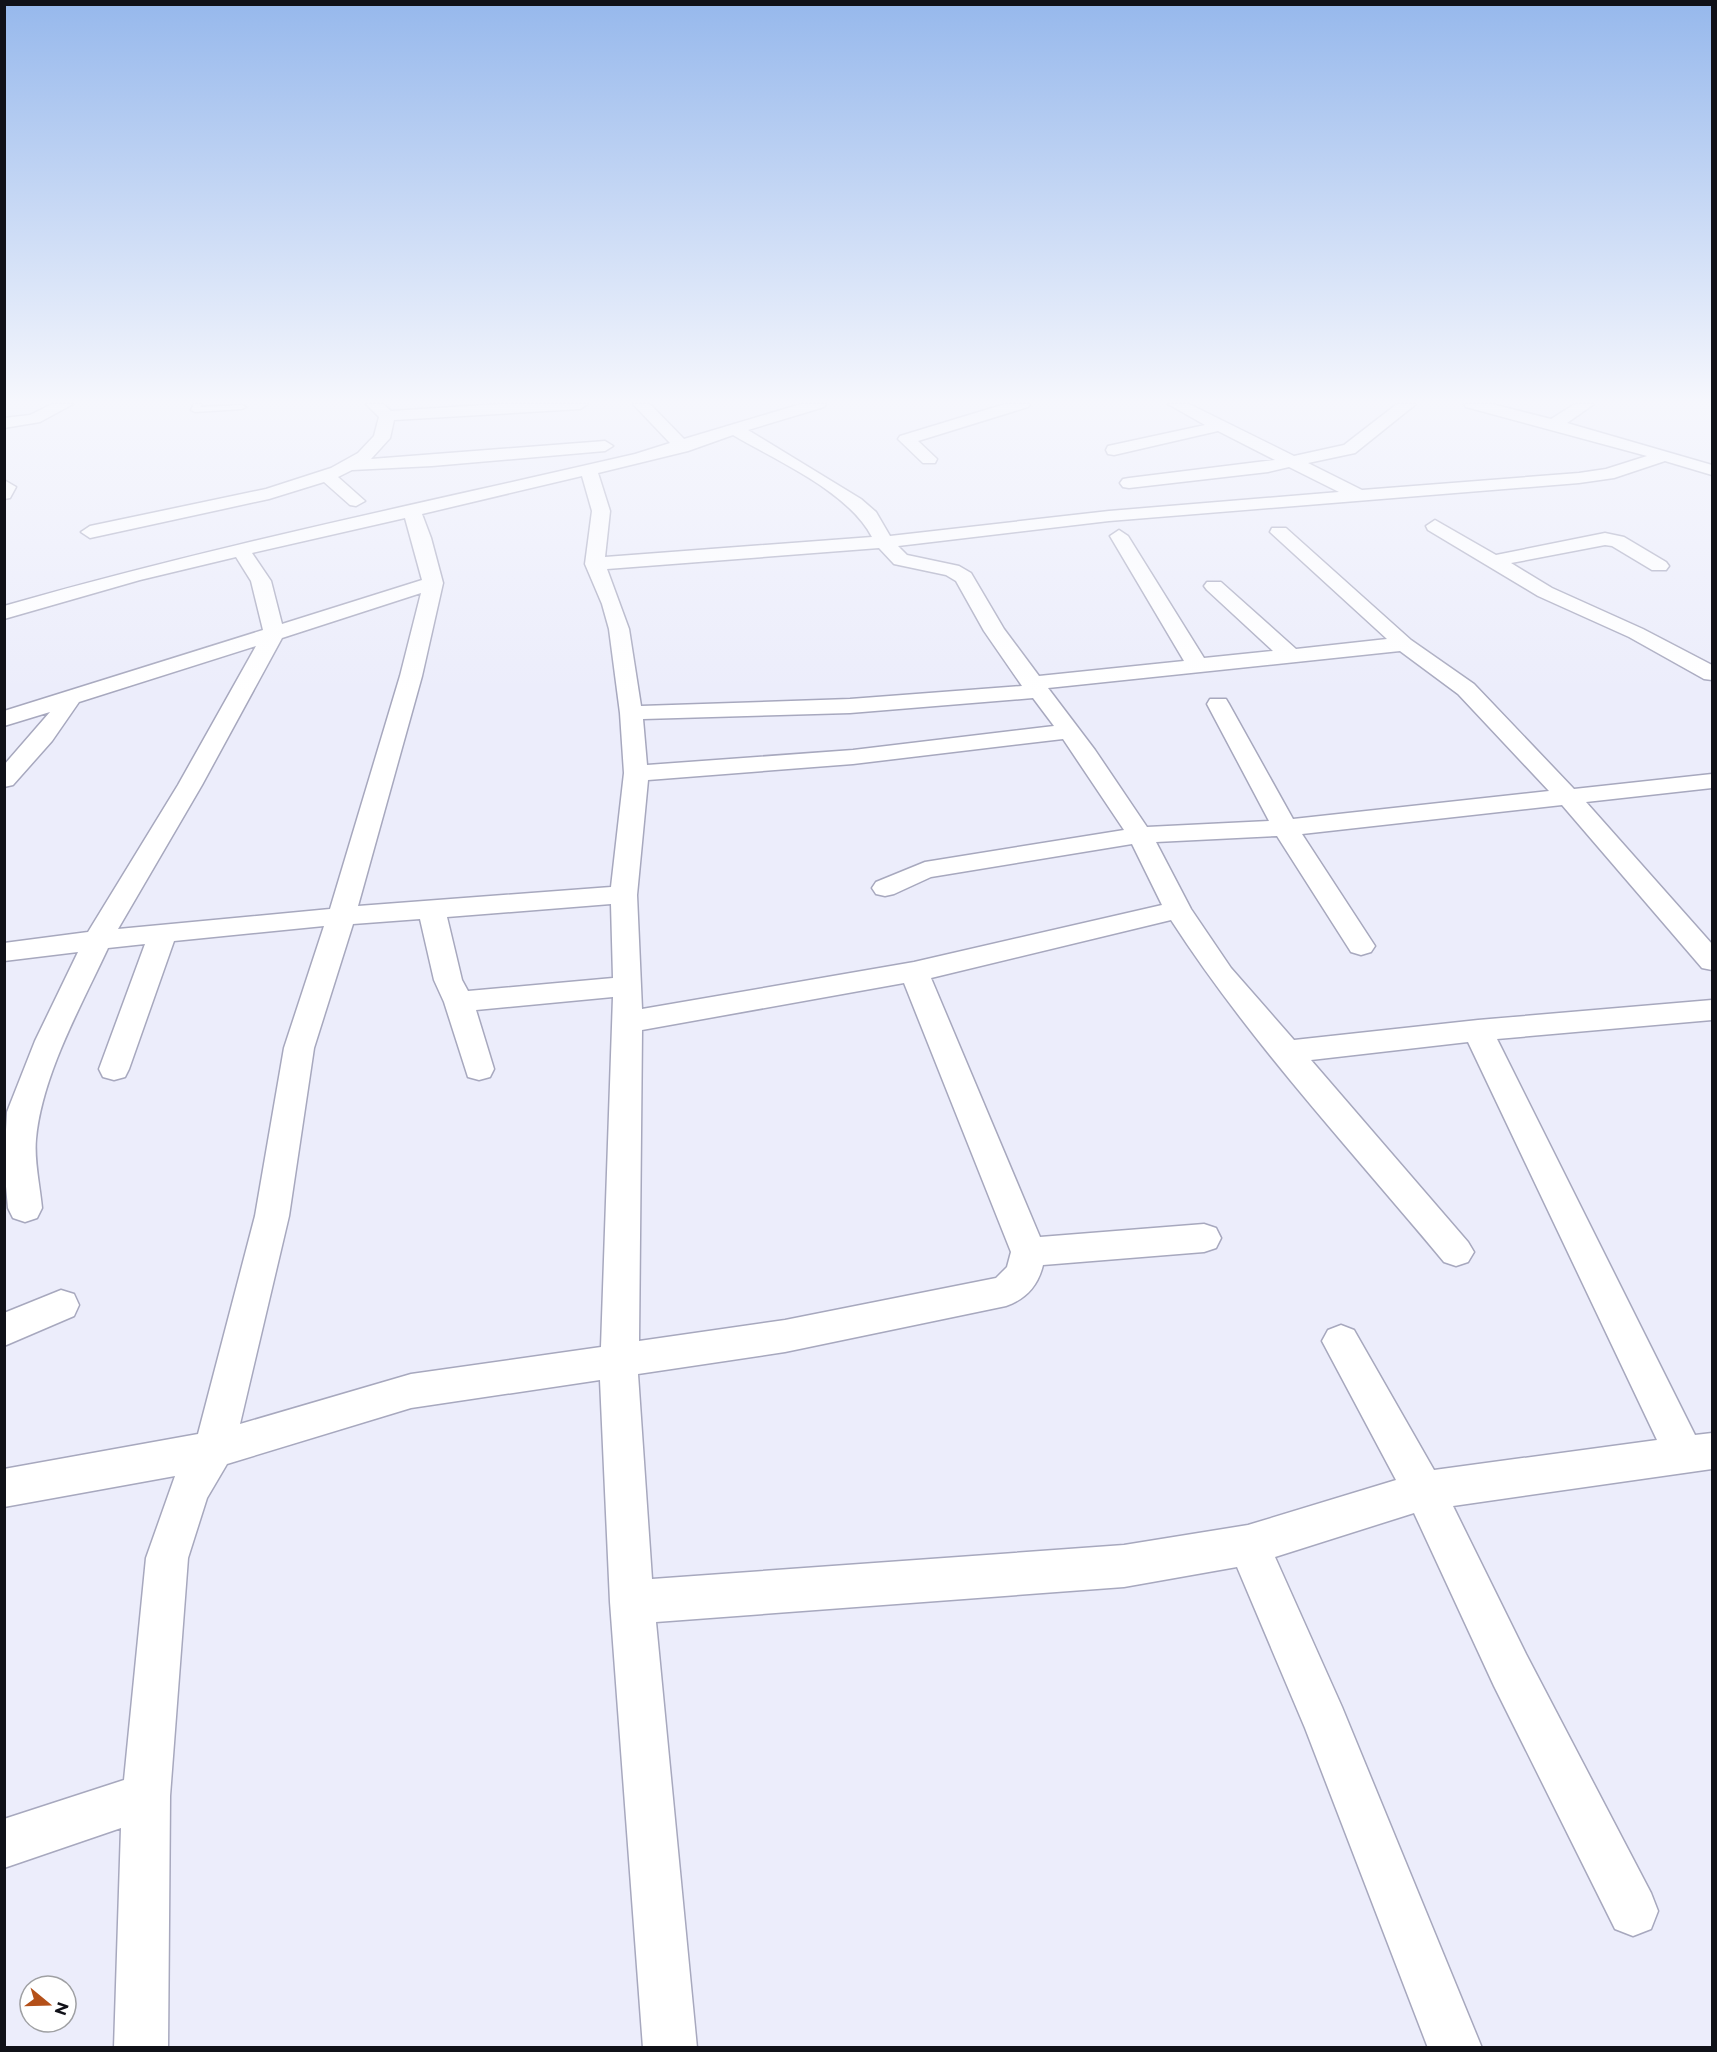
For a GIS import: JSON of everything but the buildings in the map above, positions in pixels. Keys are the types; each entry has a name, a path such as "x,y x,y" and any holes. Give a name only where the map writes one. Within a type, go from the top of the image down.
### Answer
{"street":[{"path":"90,532 239,500"},
{"path":"4,613 135,574 447,500"},
{"path":"599,500 596,564 619,629 631,713 636,773 624,895 628,986 619,1359 632,1602 670,2048"},
{"path":"850,500 870,516 884,542 907,563 952,570 964,577 994,631 1069,731 1140,835 1178,910 1221,975 1456,1252"},
{"path":"596,564 884,542 1109,516 1311,500"},
{"path":"141,2048 146,1796 167,1558 189,1490 214,1450 272,1216 299,1048 342,915 411,676 433,583 422,538 411,510"},
{"path":"1435,526 1545,592 1636,633 1713,674"},
{"path":"1279,532 1404,644 1466,688 1569,798 1713,961"},
{"path":"1119,536 1198,666"},
{"path":"1493,561 1605,540 1617,541 1659,566"},
{"path":"25,1208 19,1142 23,1112 50,1041 98,939 190,785 274,633 261,581 240,549"},
{"path":"4,719 433,583"},
{"path":"1214,586 1291,656"},
{"path":"631,713 850,706 1404,644"},
{"path":"4,780 44,736 71,698"},
{"path":"1218,704 1285,828 1361,946"},
{"path":"636,773 914,752 1069,731"},
{"path":"885,888 925,870 1140,835 1285,828 1712,781"},
{"path":"4,952 98,939 342,915 624,895"},
{"path":"431,909 448,980 459,1002 479,1069"},
{"path":"627,1022 914,972 1178,910"},
{"path":"114,1069 163,932"},
{"path":"4,1488 214,1450 411,1391 785,1336 1006,1291 1023,1275 1029,1252 914,972"},
{"path":"459,1002 628,986"},
{"path":"1284,1052 1478,1030 1713,1010"},
{"path":"632,1602 1013,1572 1124,1566 1248,1545 1424,1491 1698,1453 1478,1030"},
{"path":"1029,1252 1204,1238"},
{"path":"4,1329 61,1305"},
{"path":"1341,1341 1424,1491 1510,1670 1633,1911"},
{"path":"1248,1545 1326,1723 1455,2048"},
{"path":"4,1844 146,1796"}]}
